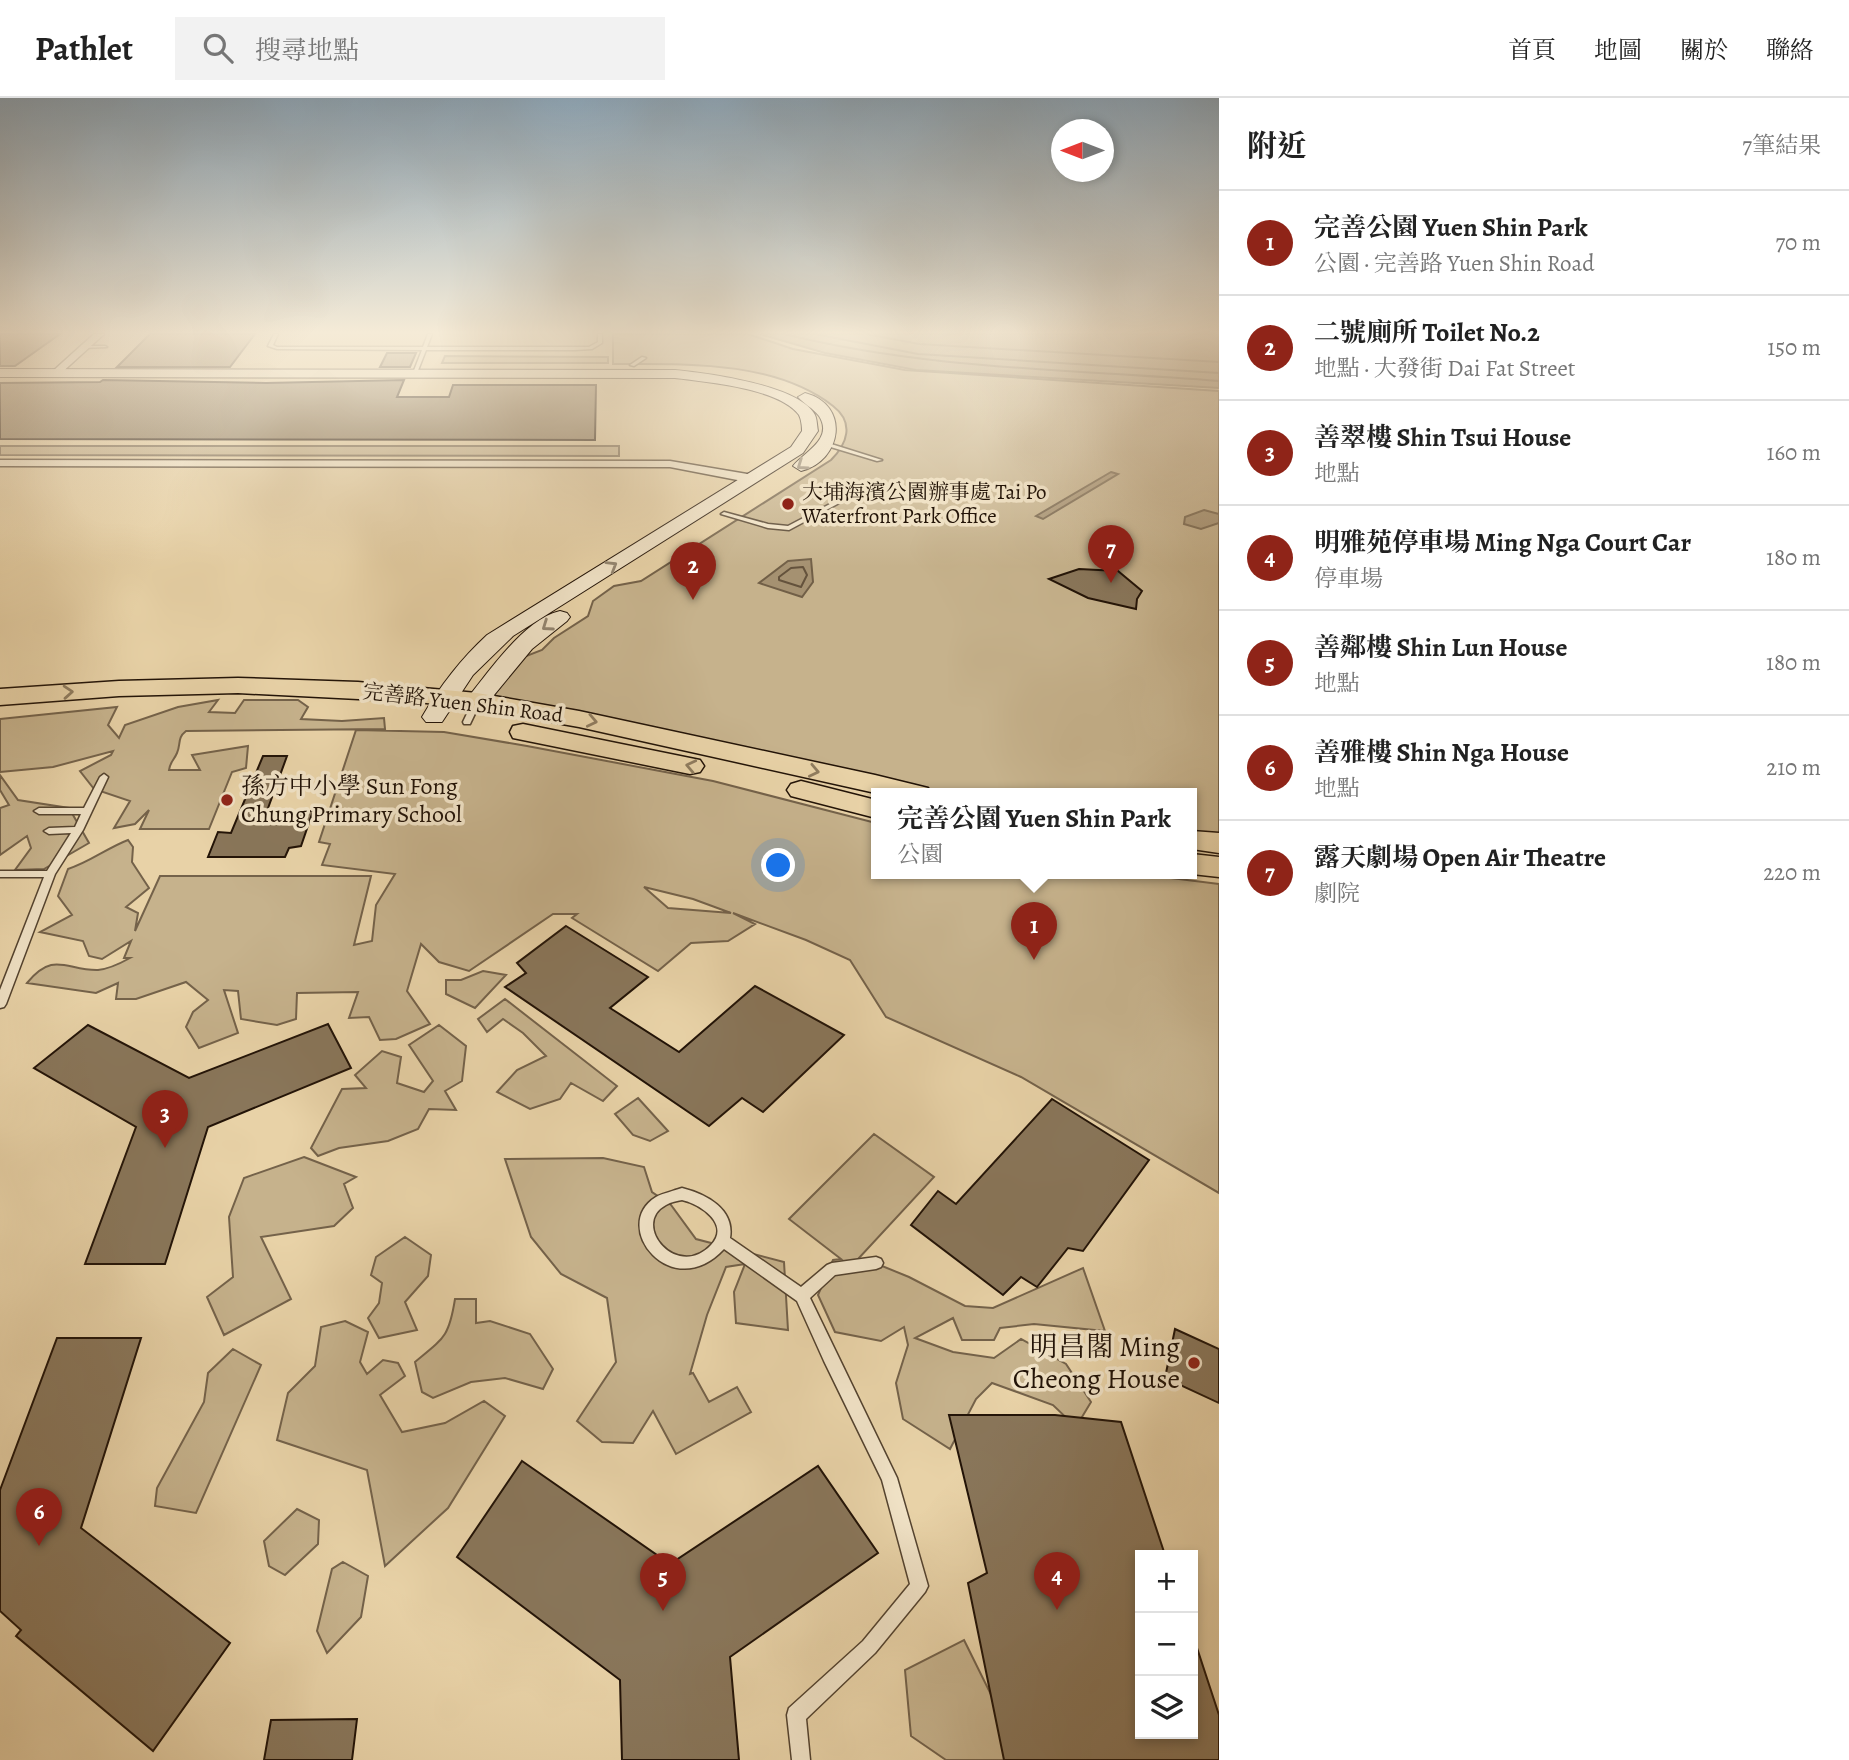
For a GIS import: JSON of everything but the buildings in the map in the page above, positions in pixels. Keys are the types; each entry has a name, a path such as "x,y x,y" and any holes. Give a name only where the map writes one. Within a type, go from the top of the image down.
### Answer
{"main road":[{"name":"完善路 Yuen Shin Road","path":"0,698 100,690 255,686 342,688 472,712 630,729 891,788"},
{"name":"完善路 Yuen Shin Road","path":"0,717 114,707 225,703 439,707"},
{"name":"完善路 Yuen Shin Road","path":"472,712 871,807"},
{"path":"1197,841 1219,843"},
{"path":"1197,865 1219,867"}],"street":[{"path":"439,707 482,651 505,631 753,479 802,445 810,433 807,416 802,412"},
{"path":"639,567 806,463 826,444 832,431 830,421 823,412"},
{"path":"0,463 666,464 701,467 753,479"},
{"path":"472,712 524,644 568,611"}],"lane":[{"path":"826,444 879,460"},
{"path":"724,514 768,526 789,528 853,494"},
{"path":"0,1004 50,874 78,830 104,777"},
{"path":"39,811 88,811"},
{"path":"49,831 78,830"},
{"path":"0,874 50,874"},
{"path":"670,1196 694,1196 706,1201 721,1218 722,1240 705,1258 693,1263 679,1263 655,1250 648,1240 646,1218 660,1201 670,1196"},
{"path":"722,1240 802,1296 889,1478 919,1586 869,1647 796,1715 801,1760"},
{"path":"802,1296 832,1269 876,1263"}],"shaded area":[{"path":"1219,412 1219,837 1197,836 1197,788 884,788 480,703 490,670 542,650 554,638 588,616 593,601 614,586 641,581 831,460 841,447 846,433 844,419 840,413"},
{"path":"0,446 619,446 619,456 0,455"},
{"path":"218,700 209,712 235,713 244,700 298,700 308,707 301,719 342,721 384,718 385,729 186,731 180,739 169,770 200,770 192,755 248,746 246,768 232,772 209,829 140,829 149,810 135,824 114,828 130,801 94,789 80,771 111,755 113,751 53,767 0,772 0,719 117,707 108,725 119,738 125,725 178,707"},
{"path":"356,730 444,732 713,781 871,822 871,879 1179,879 1219,884 1219,1193 1021,1077 886,1017 850,960 806,940 733,913 755,924 728,941 691,943 658,971 572,918 577,914 553,914 469,971 439,962 421,944 407,991 430,1024 396,1039 380,1040 369,1017 349,1018 358,992 297,993 296,1019 277,1025 241,1019 238,991 224,990 238,1033 199,1048 186,1027 193,1012 208,1000 186,982 136,999 116,999 118,983 96,993 27,983 45,967 53,965 98,970 130,958 124,958 131,941 102,959 89,956 83,941 40,932 72,915 58,896 68,869 128,840 133,847 132,862 149,888 126,907 138,913 135,931 160,876 371,876 354,945 372,941 376,905 395,874 322,865 330,844 319,842","holes":["644,887 693,899 731,913 668,908"]},
{"path":"0,775 18,800 69,808 89,843 44,869 15,870 31,848 27,836 0,855 0,808 9,805 0,790"},
{"path":"483,971 506,975 475,1008 446,994 446,980 461,980"},
{"path":"505,999 617,1086 603,1101 571,1083 560,1099 530,1109 497,1092 517,1070 546,1056 523,1033 503,1019 487,1032 478,1019"},
{"path":"439,1025 466,1046 462,1081 445,1091 456,1110 429,1109 418,1129 388,1141 339,1148 318,1156 311,1148 342,1089 366,1088 355,1075 382,1051 401,1057 397,1083 424,1092 433,1081 409,1045"},
{"path":"638,1098 668,1131 650,1141 633,1135 615,1114"},
{"path":"874,1134 934,1177 858,1259 865,1259 909,1277 965,1306 993,1308 1083,1268 1105,1331 1034,1324 1000,1328 994,1340 962,1340 953,1318 915,1338 953,1352 994,1358 1021,1339 1066,1364 1091,1402 1076,1427 1053,1405 992,1383 976,1399 950,1449 903,1419 896,1383 908,1345 904,1327 881,1341 835,1332 818,1295 833,1260 841,1259 789,1219"},
{"path":"304,1157 356,1177 344,1184 353,1208 334,1226 261,1237 291,1299 224,1335 207,1297 233,1277 229,1217 244,1178"},
{"path":"603,1158 644,1167 652,1192 671,1205 696,1239 784,1262 788,1330 736,1323 734,1292 745,1264 726,1267 707,1315 690,1374 693,1373 709,1402 737,1387 751,1412 676,1454 653,1411 633,1443 602,1442 577,1421 616,1362 607,1298 561,1274 531,1237 505,1159"},
{"path":"405,1237 431,1255 428,1276 405,1302 417,1330 379,1338 368,1318 379,1303 382,1283 371,1275 376,1257"},
{"path":"455,1299 476,1299 476,1323 490,1321 530,1334 553,1369 543,1389 505,1378 471,1382 433,1398 422,1392 415,1362 444,1336"},
{"path":"345,1321 368,1332 360,1362 367,1374 383,1360 398,1363 405,1376 380,1395 402,1432 445,1423 484,1401 505,1416 448,1508 385,1566 367,1470 277,1440 288,1393 315,1366 321,1327"},
{"path":"233,1349 261,1365 196,1513 155,1506 157,1488 204,1402 208,1373"},
{"path":"297,1509 319,1520 318,1544 285,1575 269,1566 264,1541"},
{"path":"343,1562 368,1576 361,1617 327,1653 317,1631 332,1569"},
{"path":"964,1640 1012,1737 1018,1760 946,1760 911,1736 905,1670"}],"water":[{"path":"1111,472 1118,474 1043,519 1036,516"},
{"path":"1204,510 1219,514 1219,523 1201,529 1184,524 1185,517"},
{"path":"811,559 813,582 802,597 759,583 788,561"}],"place":[{"name":"大埔海濱公園辦事處 Tai Po Waterfront Park Office","path":"788,504"},
{"name":"露天劇場 Open Air Theatre","path":"1111,583"},
{"name":"二號廁所 Toilet No.2","path":"693,600"},
{"name":"孫方中小學 Sun Fong Chung Primary School","path":"227,800"},
{"name":"完善公園 Yuen Shin Park","path":"1034,960"},
{"name":"善翠樓 Shin Tsui House","path":"165,1148"},
{"name":"明昌閣 Ming Cheong House","path":"1194,1363"},
{"name":"善雅樓 Shin Nga House","path":"39,1546"},
{"name":"明雅苑停車場 Ming Nga Court Car","path":"1057,1610"},
{"name":"善鄰樓 Shin Lun House","path":"663,1611"}]}
